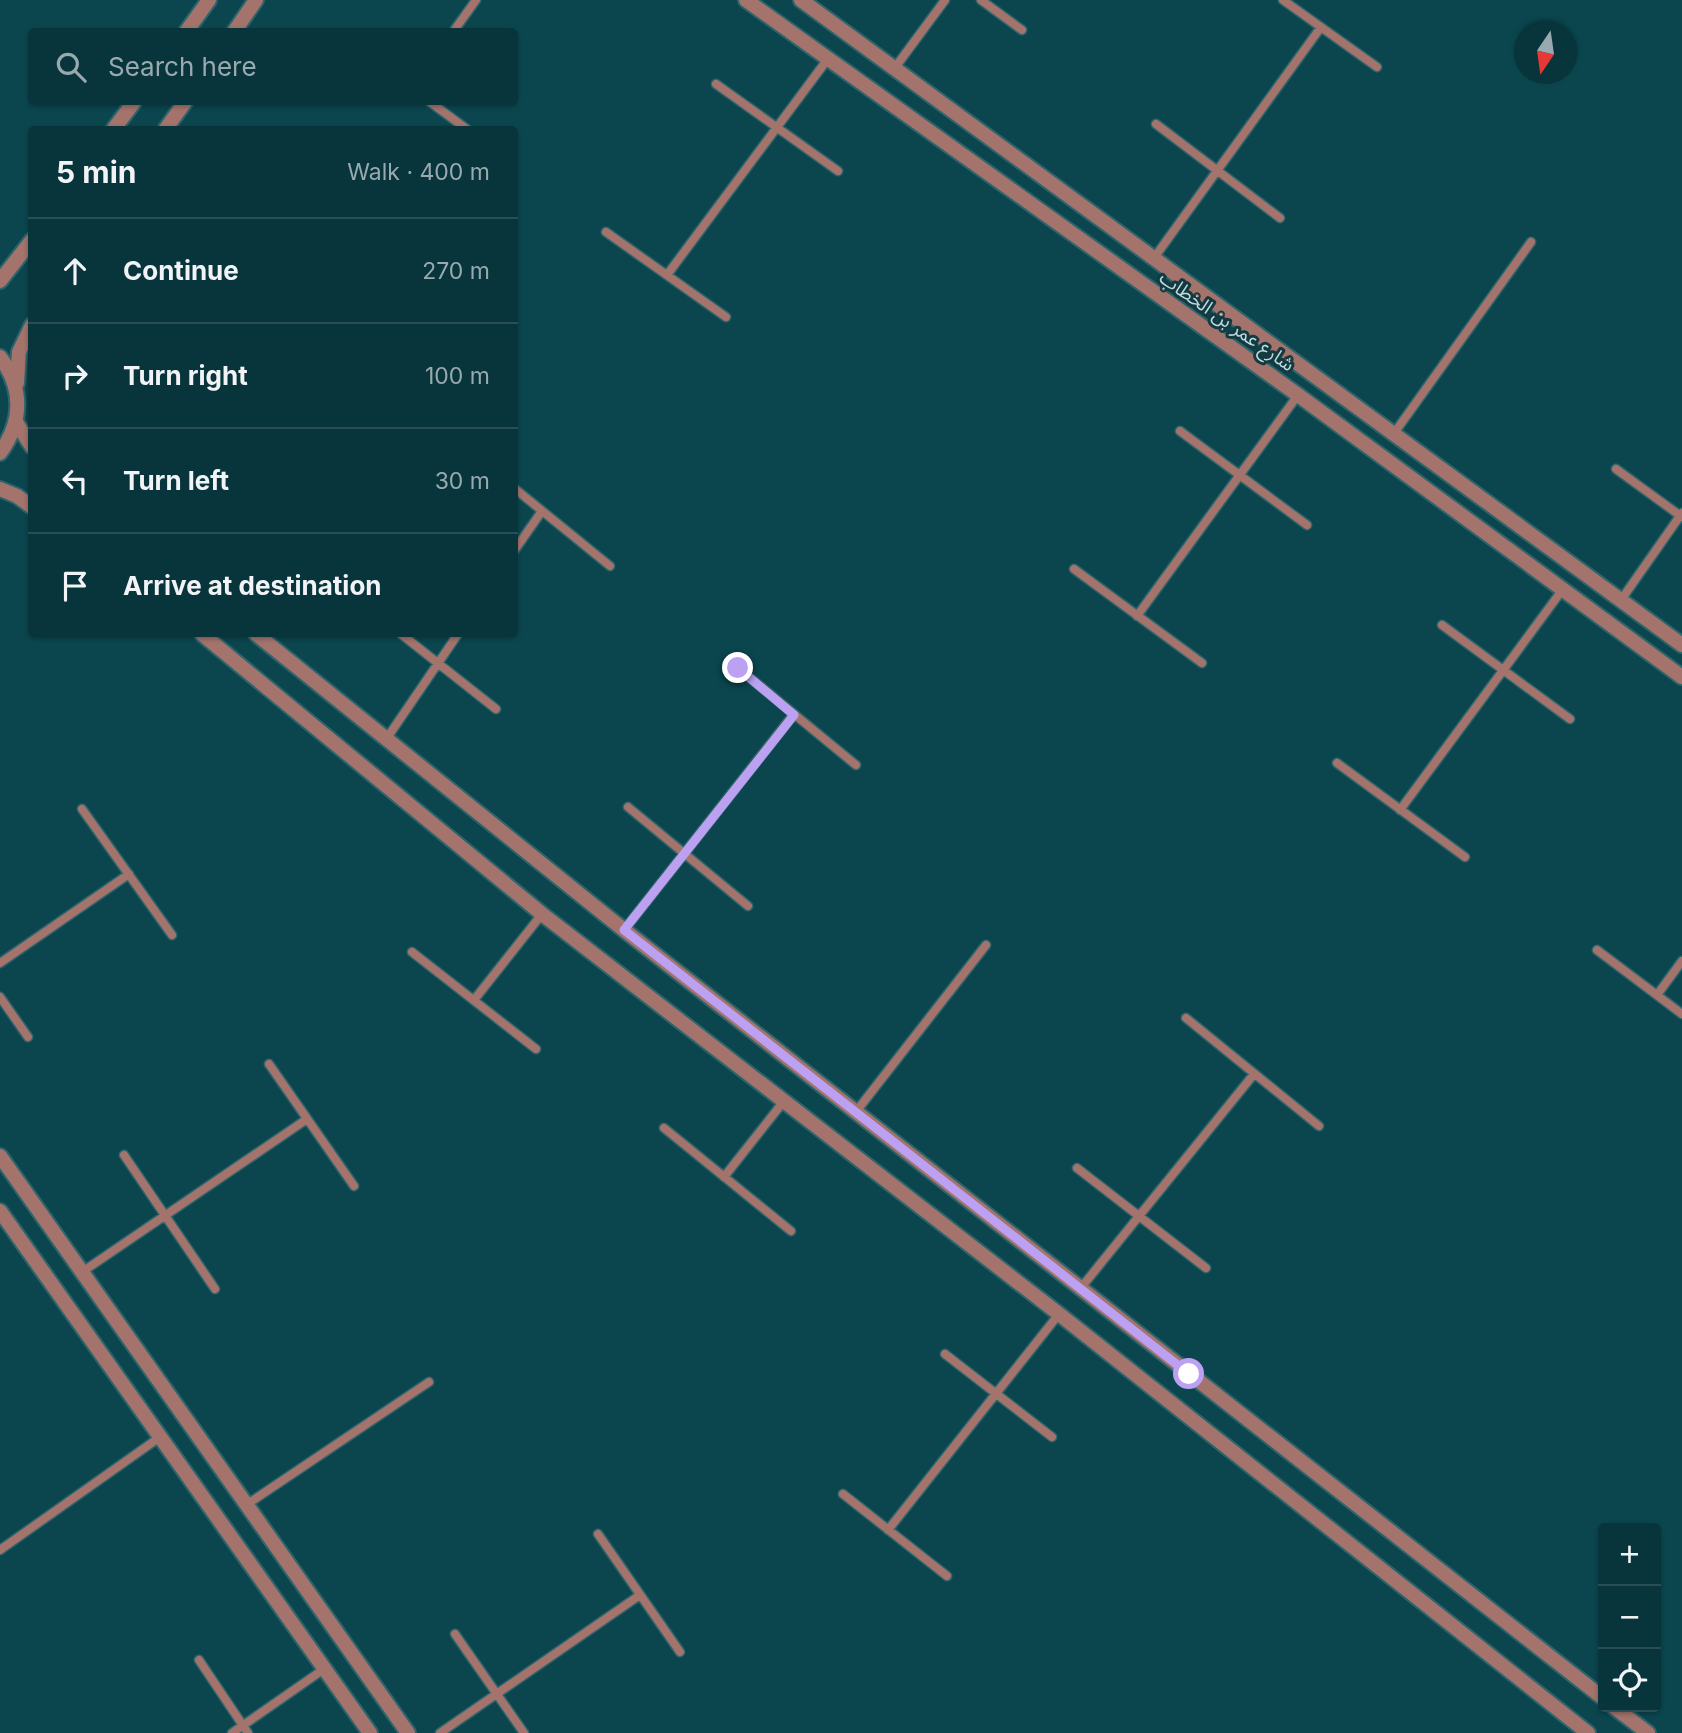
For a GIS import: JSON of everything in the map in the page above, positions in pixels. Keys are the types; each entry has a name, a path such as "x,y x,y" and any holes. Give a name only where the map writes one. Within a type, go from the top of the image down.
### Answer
{"street":[{"path":"189,28 209,0"},
{"path":"237,28 256,0"},
{"name":"شارع عمر بن الخطاب","path":"746,0 1298,395 1682,677"},
{"name":"شارع عمر بن الخطاب","path":"801,0 1395,432 1682,645"},
{"path":"116,126 132,105"},
{"path":"168,126 183,105"},
{"path":"0,281 28,245"},
{"path":"0,453 16,422 19,352 28,333"},
{"path":"0,357 17,388"},
{"path":"16,422 28,440"},
{"path":"0,489 28,504"},
{"path":"206,637 542,914 1059,1314 1588,1733"},
{"path":"260,637 855,1113 1598,1694"},
{"path":"0,1157 408,1733"},
{"path":"0,1211 370,1733"},
{"path":"1621,1712 1648,1733"}],"lane":[{"path":"456,28 476,0"},
{"path":"894,69 945,0"},
{"path":"981,0 1022,30"},
{"path":"1283,0 1377,66"},
{"path":"1154,258 1321,27"},
{"path":"667,275 827,60"},
{"path":"716,84 838,171"},
{"path":"434,105 463,126"},
{"path":"1156,124 1280,218"},
{"path":"606,232 726,317"},
{"path":"1395,432 1531,242"},
{"path":"1138,616 1298,395"},
{"path":"1180,431 1307,525"},
{"path":"1616,469 1681,515 1621,600"},
{"path":"518,491 610,566"},
{"path":"518,545 542,511"},
{"path":"1074,569 1202,663"},
{"path":"1400,810 1563,589"},
{"path":"1442,625 1570,719"},
{"path":"405,637 496,709"},
{"path":"387,738 456,637"},
{"path":"738,668 856,765"},
{"path":"624,930 794,715"},
{"path":"1337,764 1465,857"},
{"path":"628,807 748,906"},
{"path":"82,809 172,935"},
{"path":"0,963 129,874"},
{"path":"474,1000 542,914"},
{"path":"855,1113 986,945"},
{"path":"1597,950 1682,1014"},
{"path":"412,952 536,1049"},
{"path":"1657,995 1682,961"},
{"path":"0,997 29,1037"},
{"path":"1186,1018 1319,1125"},
{"path":"269,1064 354,1186"},
{"path":"1080,1289 1254,1074"},
{"path":"724,1177 784,1101"},
{"path":"82,1272 307,1119"},
{"path":"664,1128 791,1231"},
{"path":"124,1155 215,1289"},
{"path":"1077,1168 1206,1268"},
{"path":"888,1530 1059,1314"},
{"path":"945,1354 1052,1437"},
{"path":"246,1505 429,1382"},
{"path":"0,1550 160,1437"},
{"path":"843,1494 947,1576"},
{"path":"598,1534 680,1652"},
{"path":"440,1733 640,1595"},
{"path":"455,1634 524,1733"},
{"path":"199,1660 245,1729"},
{"path":"232,1733 245,1729 324,1669"}],"route":[{"path":"738,668 794,715 624,930 1189,1374"}]}
